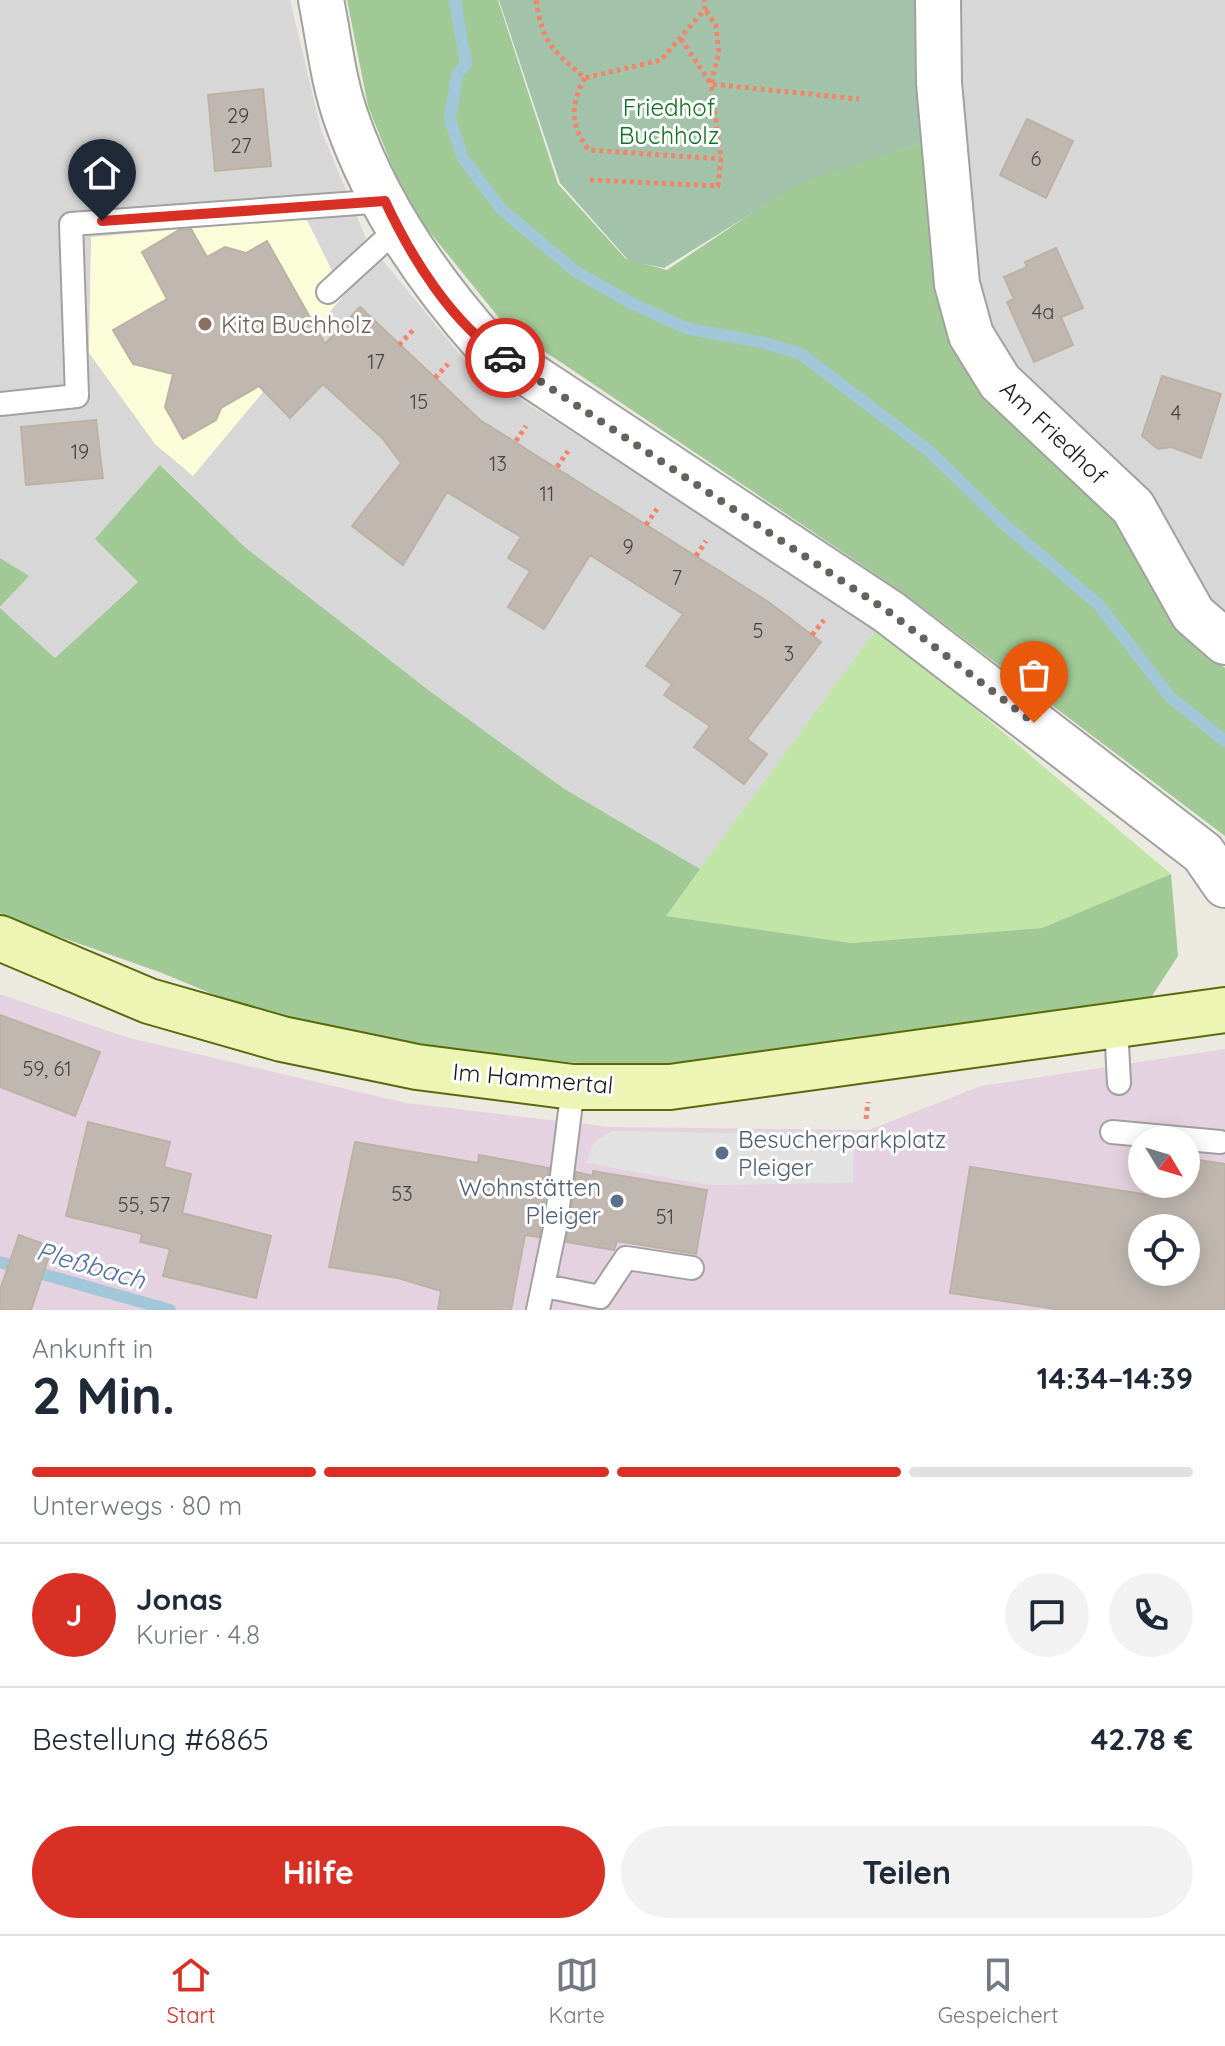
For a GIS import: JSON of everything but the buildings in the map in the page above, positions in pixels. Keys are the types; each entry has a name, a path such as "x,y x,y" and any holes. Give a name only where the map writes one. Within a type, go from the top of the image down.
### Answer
{"main road":[{"name":"Im Hammertal","path":"0,938 149,1001 282,1039 417,1067 573,1087 670,1087 1225,1010"}],"street":[{"path":"321,0 346,119 391,215 439,291 488,347 889,612 1203,853 1225,885"},
{"name":"Am Friedhof","path":"938,0 939,83 957,284 971,335 1000,382 1133,507 1193,614 1225,642"}],"lane":[{"path":"328,292 391,215"},
{"path":"0,404 77,396 71,224 391,215"},
{"path":"1116,1025 1119,1083"},
{"path":"538,1310 545,1286 573,1087"},
{"path":"1112,1132 1220,1142"},
{"path":"545,1286 600,1297 626,1258 692,1268"}],"path":[{"path":"536,0 542,35 551,50 585,78"},
{"path":"590,180 718,186 721,159 711,84 719,52 716,26 705,9 704,0"},
{"path":"585,78 661,60 705,9"},
{"path":"681,39 711,84"},
{"path":"585,78 574,101 573,115 577,135 589,150 721,159"},
{"path":"711,84 859,99"}],"shaded area":[{"path":"0,0 290,0 321,130 367,241 470,367 878,627 700,869 563,788 431,692 246,548 161,465 138,582 55,658 0,608 28,576 0,558"},
{"path":"347,0 498,0 558,184 626,259 667,270 800,181 932,140 956,349 985,401 1114,511 1200,647 1225,668 1225,836 902,592 504,324 407,204 368,106"},
{"path":"959,0 1225,0 1225,633 1016,376 974,307"},
{"name":"Kita Buchholz","path":"306,218 344,295 193,476 155,444 89,353 91,237"},
{"path":"160,465 246,548 431,692 563,788 700,869 666,916 851,943 1042,928 1171,874 1178,956 1150,999 672,1072 423,1048 285,1024 162,973 18,922 0,913 0,608 55,658 138,582 95,539"},
{"path":"0,558 29,576 0,607"},
{"path":"0,994 126,1037 406,1103 610,1127 869,1130 981,1086 1225,1049 1225,1310 0,1310"},
{"name":"Besucherparkplatz Pleiger","path":"612,1131 854,1135 853,1183 709,1185 586,1163 594,1142"}],"green space":[{"name":"Friedhof Buchholz","path":"499,0 927,0 932,140 802,182 664,268 629,261 560,183"},
{"path":"878,627 1171,874 1042,928 851,943 665,916"}],"waterway":[{"path":"455,0 466,64 457,75 450,119 463,158 501,209 575,271 631,303 686,328 765,343 801,354 929,451 1004,524 1099,605 1170,697 1225,741"},
{"name":"Pleßbach","path":"0,1262 170,1310"}],"way so far":[{"path":"505,358 889,612 1034,723"}],"place":[{"name":"Kita Buchholz","path":"205,324"},
{"name":"Besucherparkplatz Pleiger","path":"722,1153"},
{"name":"Wohnstätten Pleiger","path":"617,1201"}],"route":[{"path":"102,221 385,201 398,228 439,291 488,347 505,358"}]}
